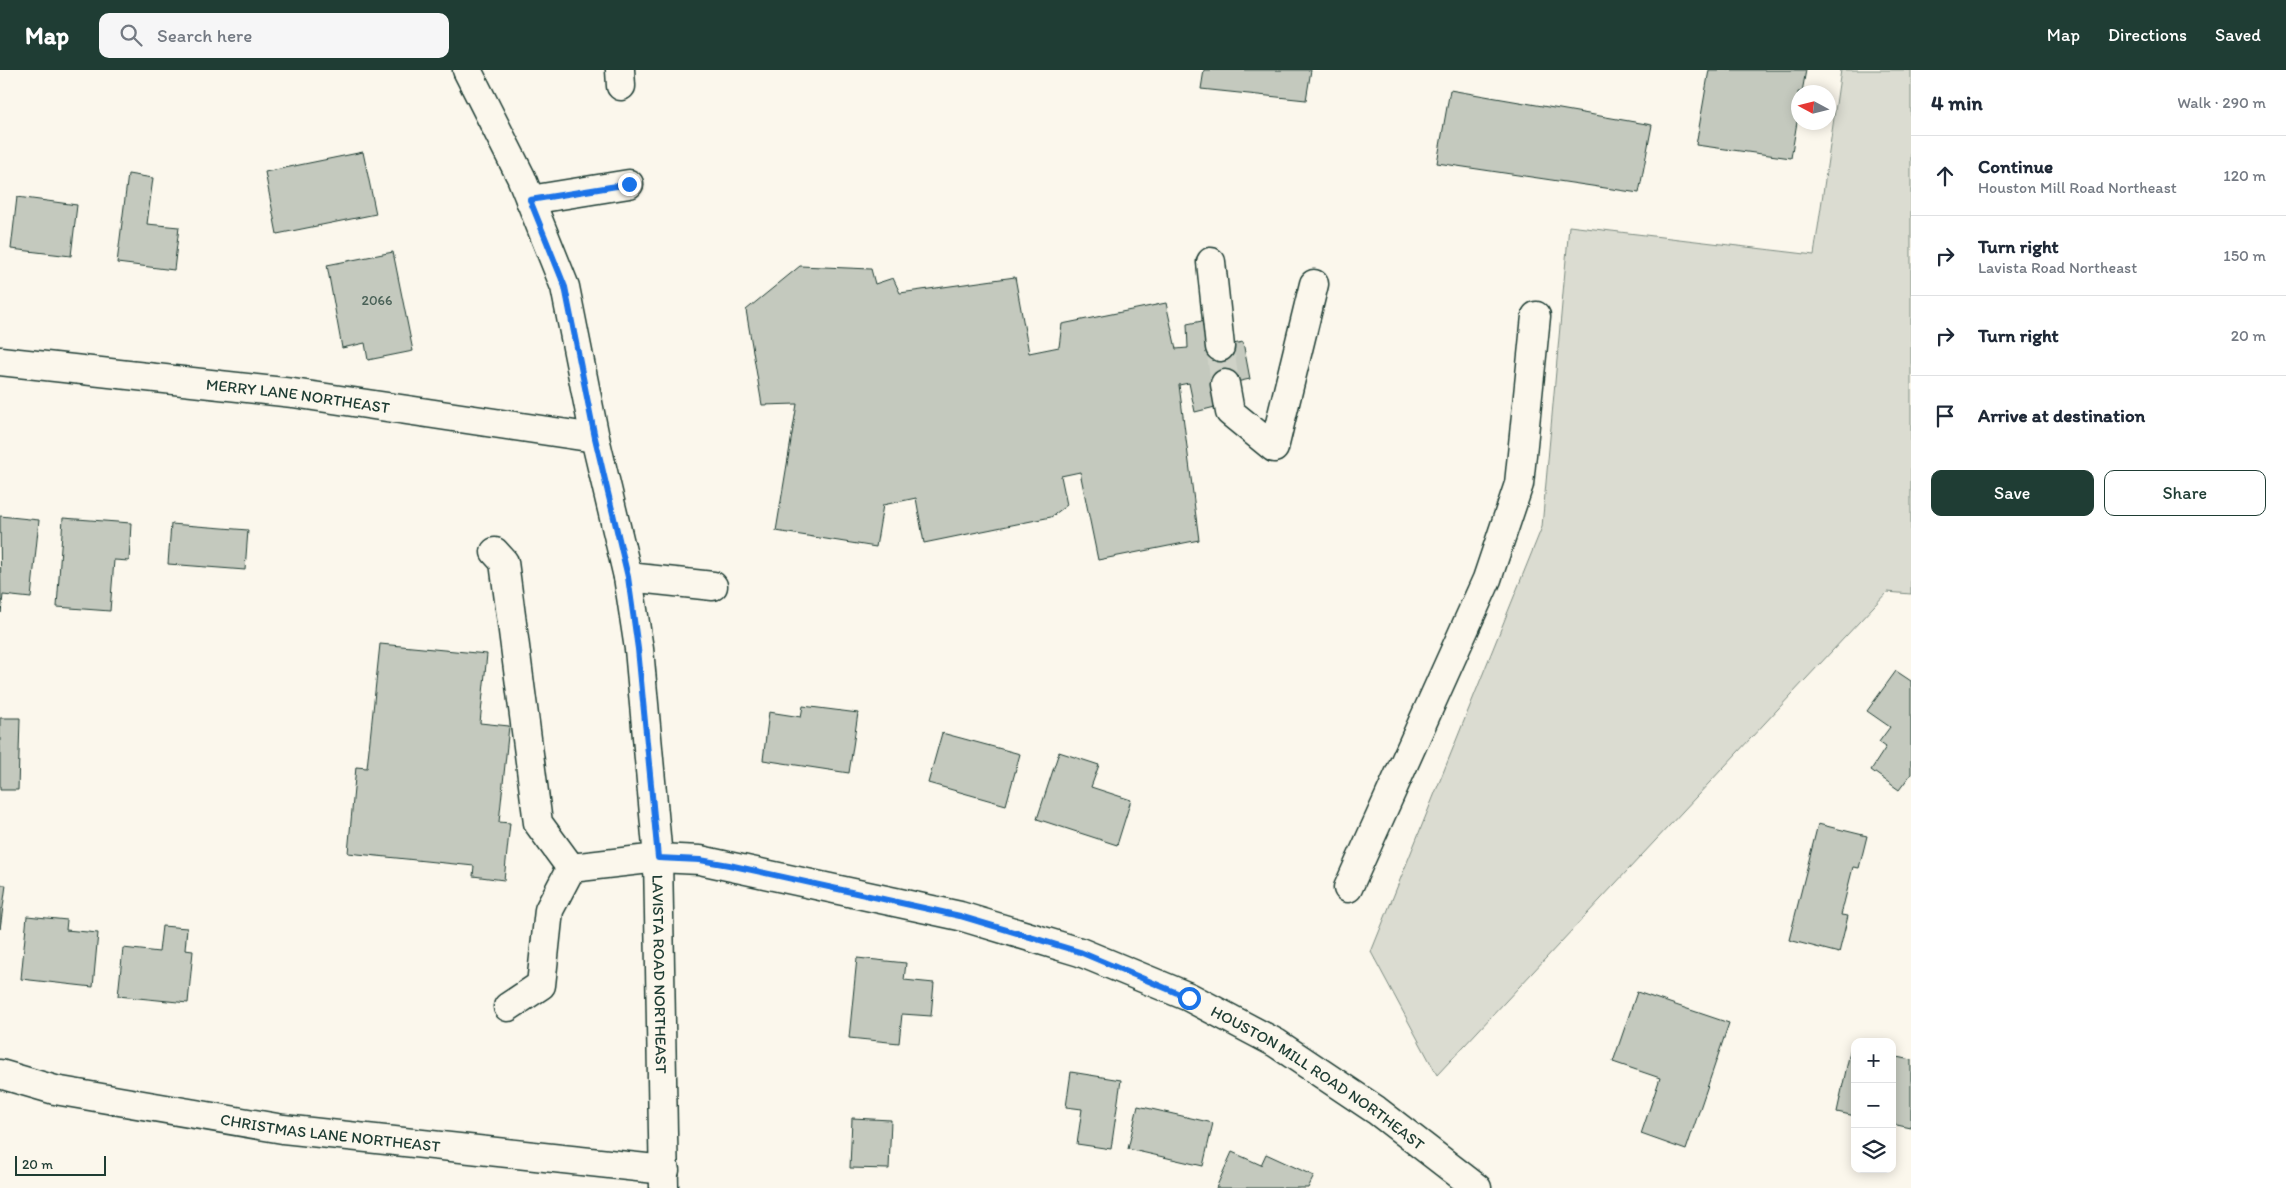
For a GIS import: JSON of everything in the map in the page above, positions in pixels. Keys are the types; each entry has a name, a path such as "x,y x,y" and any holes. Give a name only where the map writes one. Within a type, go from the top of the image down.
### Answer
{"street":[{"name":"LAVISTA ROAD NORTHEAST","path":"468,70 521,177 565,287 595,438 628,577 638,649 658,858 664,1179"},
{"path":"530,200 629,184"},
{"path":"1211,262 1220,347"},
{"path":"1225,384 1230,412 1274,448 1314,284"},
{"path":"1348,888 1487,579 1519,484 1536,316"},
{"name":"MERRY LANE NORTHEAST","path":"0,361 293,393 595,438"},
{"path":"495,552 504,562 538,822 571,868 549,910 541,985 508,1007"},
{"path":"628,577 713,586"},
{"name":"HOUSTON MILL ROAD NORTHEAST","path":"571,868 658,858 700,860 941,912 1080,952 1189,998 1276,1043 1376,1110 1477,1188"},
{"name":"CHRISTMAS LANE NORTHEAST","path":"0,1074 55,1090 282,1129 664,1179"}],"shaded area":[{"path":"1841,70 1911,70 1911,594 1887,592 1437,1075 1371,952 1542,527 1569,226 1814,255 1832,130 1836,130 1836,104"}],"building":[{"path":"1204,70 1311,70 1306,100 1201,89"},
{"path":"1709,70 1806,70 1803,85 1791,85 1791,130 1796,130 1791,158 1696,145"},
{"path":"1450,90 1652,125 1639,193 1437,163"},
{"path":"363,152 376,214 277,234 265,172"},
{"path":"128,174 153,178 147,224 179,227 174,270 117,263"},
{"path":"17,197 77,205 71,256 11,249"},
{"path":"393,252 413,351 368,360 365,343 342,348 327,265"},
{"path":"800,266 871,269 875,284 893,278 900,293 1015,277 1029,353 1059,347 1062,324 1166,303 1176,349 1188,348 1187,324 1202,321 1208,349 1243,342 1250,379 1213,387 1215,407 1195,412 1189,383 1179,385 1199,540 1098,560 1080,472 1061,476 1067,505 1051,517 924,543 916,498 883,505 876,547 776,531 797,404 762,405 746,310"},
{"path":"0,516 39,520 31,598 3,595 1,613"},
{"path":"63,518 131,523 129,561 114,560 110,611 57,607"},
{"path":"171,524 248,530 245,570 168,564"},
{"path":"380,644 487,654 480,723 509,726 499,822 510,823 504,880 473,876 474,866 348,853 356,767 367,768"},
{"path":"1896,671 1911,681 1911,774 1899,790 1871,770 1886,747 1879,742 1890,727 1867,711"},
{"path":"803,706 858,713 849,773 763,760 769,712 801,717"},
{"path":"0,718 20,718 18,790 0,790"},
{"path":"942,733 1020,754 1006,805 928,783"},
{"path":"1059,752 1099,765 1091,787 1131,800 1117,845 1037,819"},
{"path":"1818,824 1867,836 1859,868 1853,867 1841,915 1848,916 1839,953 1789,940"},
{"path":"0,885 6,885 0,929"},
{"path":"27,916 67,920 66,930 98,933 93,987 21,979"},
{"path":"162,926 187,928 185,950 193,951 188,1003 118,996 123,948 159,952"},
{"path":"857,958 906,963 904,980 934,983 931,1016 902,1014 899,1043 849,1038"},
{"path":"1637,992 1729,1023 1686,1150 1641,1134 1660,1078 1613,1062"},
{"path":"1851,1047 1851,1115 1837,1112"},
{"path":"1896,1057 1911,1060 1911,1128 1896,1125"},
{"path":"1071,1072 1121,1080 1111,1149 1077,1144 1082,1109 1066,1107"},
{"path":"1138,1106 1213,1123 1203,1166 1128,1149"},
{"path":"852,1118 891,1120 889,1169 850,1168"},
{"path":"1232,1152 1261,1165 1266,1154 1314,1176 1308,1188 1216,1188"}],"tunnel":[{"path":"1220,347 1225,384"}],"route":[{"path":"629,184 530,200 565,287 595,438 628,577 638,649 658,858 700,860 729,865 960,916 1080,952 1189,998"}]}
